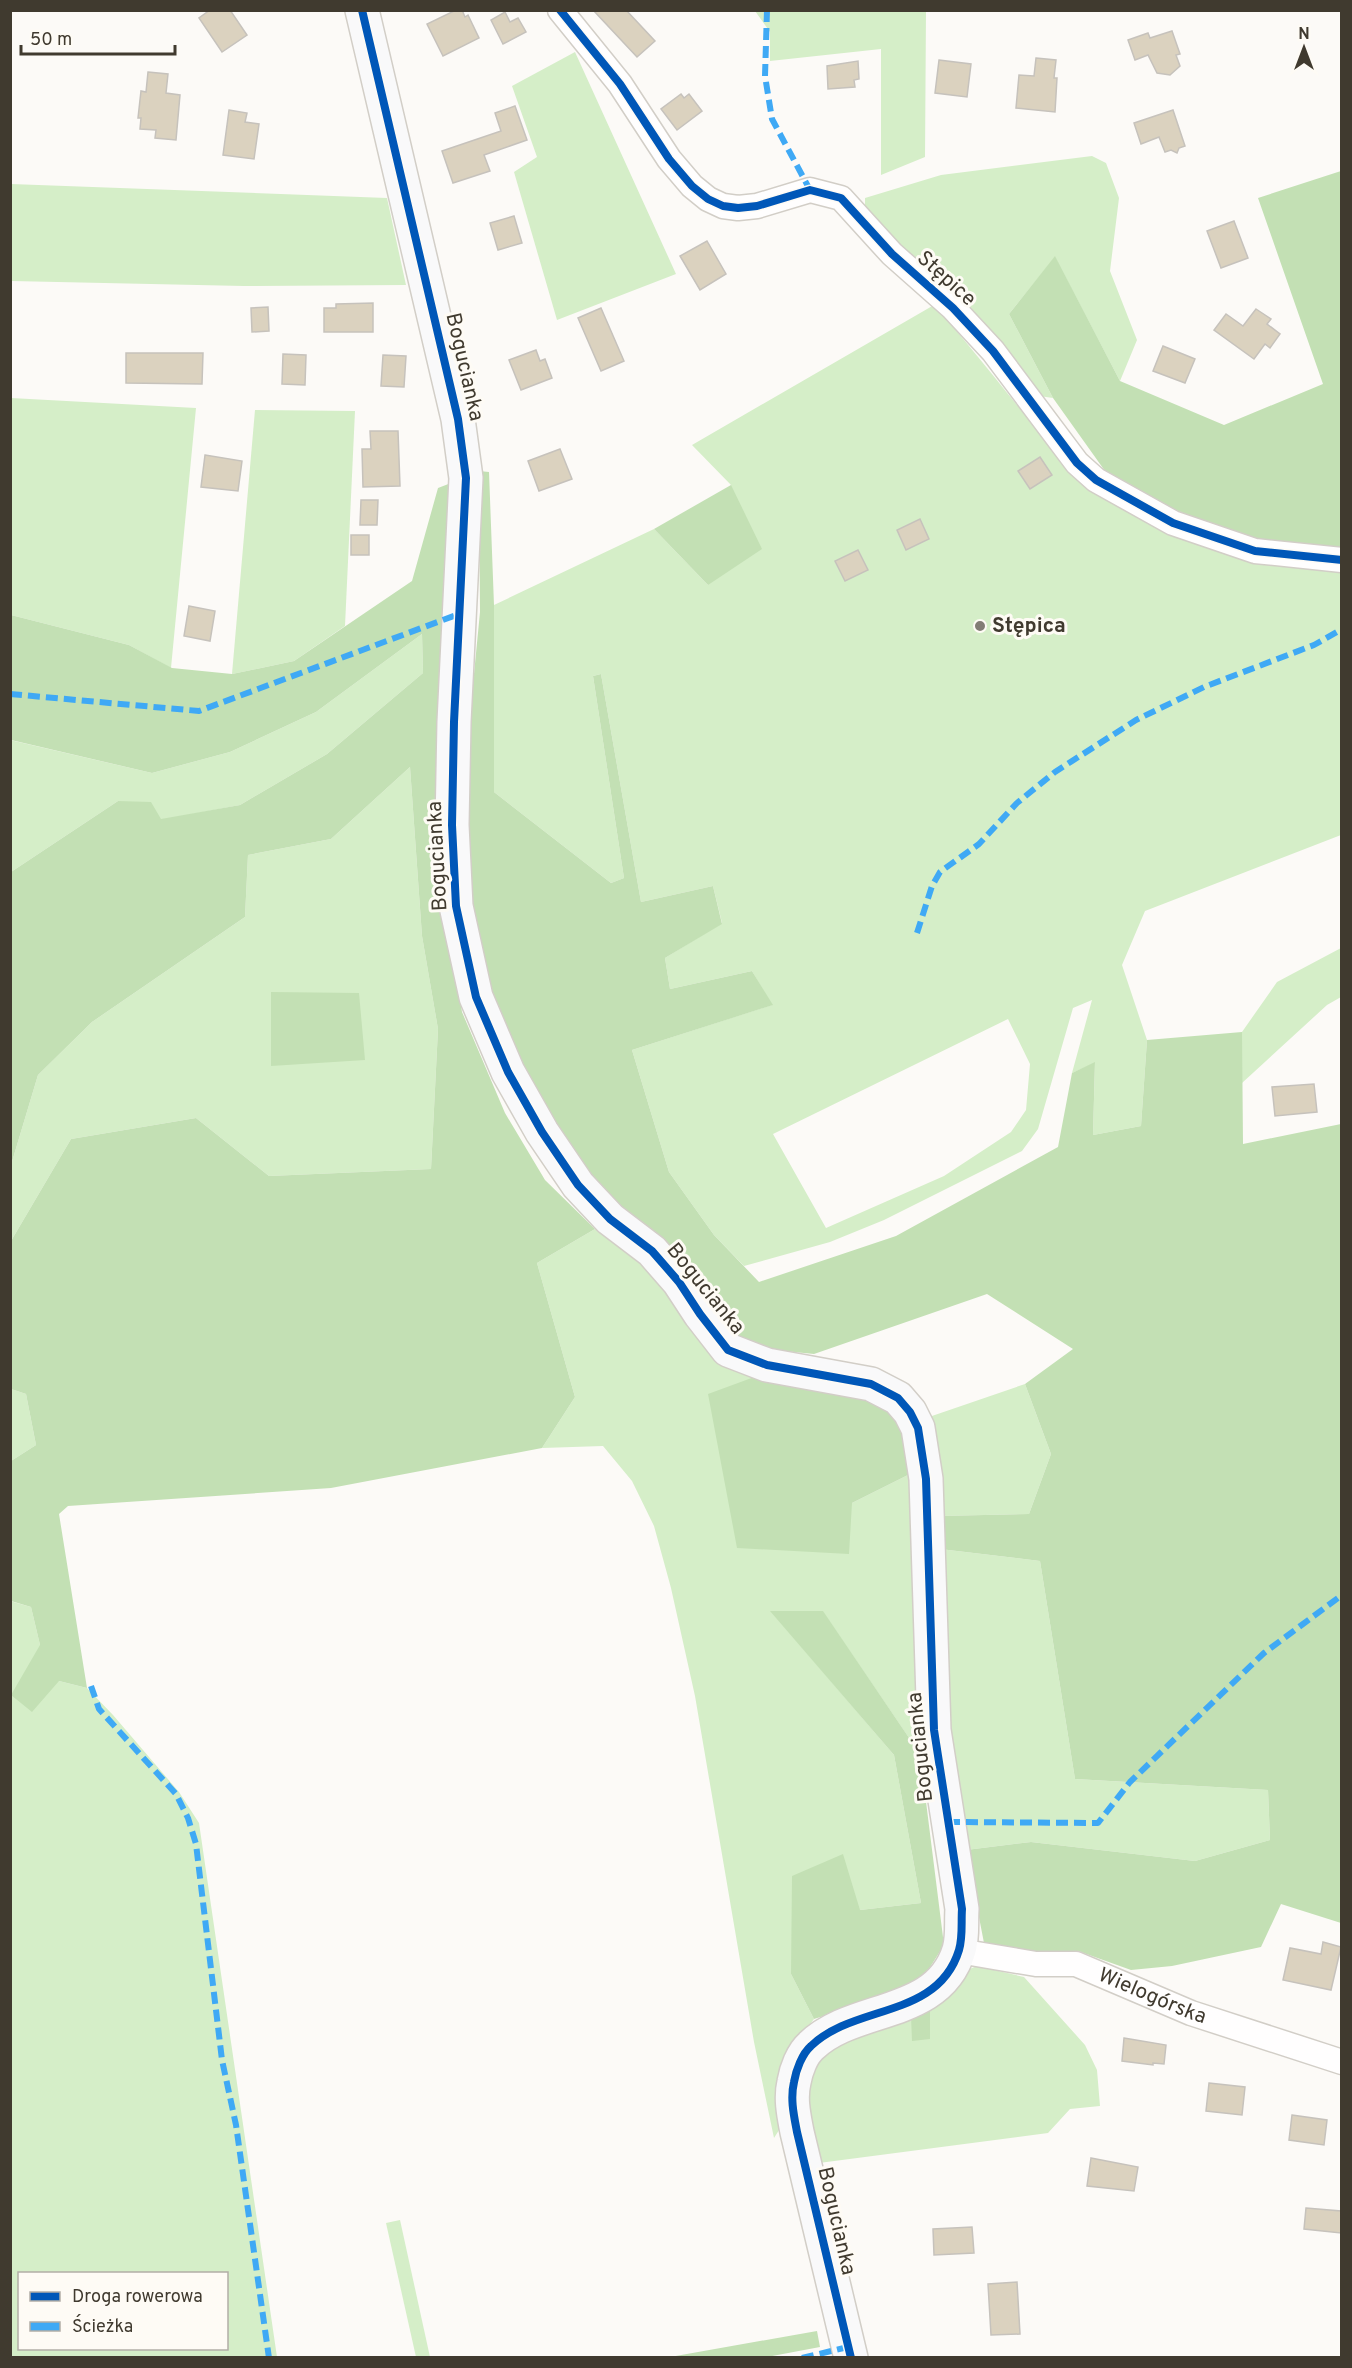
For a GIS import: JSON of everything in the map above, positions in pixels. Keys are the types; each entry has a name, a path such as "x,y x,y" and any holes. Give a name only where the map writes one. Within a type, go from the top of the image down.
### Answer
{"street":[{"name":"Bogucianka","path":"362,10 458,419 466,478 454,722 452,825 456,906 476,997 508,1072 542,1132 578,1185 610,1219 652,1251 679,1281 700,1314 728,1350 767,1365 872,1384 898,1398 910,1412 918,1428 926,1479 934,1730 962,1909 959,1951 946,1975 924,1994 893,2010 859,2020 829,2033 810,2046 800,2062 793,2084 792,2103 796,2132 851,2358"},
{"name":"Stępice","path":"560,10 620,84 669,159 692,186 708,199 723,206 738,208 757,206 810,190 841,198 892,254 954,308 993,351 1077,464 1096,480 1173,523 1256,551 1341,560"},
{"name":"Wielogórska","path":"959,1951 1036,1964 1076,1964 1191,2013 1341,2062"}],"green space":[{"path":"755,11 926,11 925,157 881,175 881,49 770,61 770,32"},
{"path":"575,52 676,274 557,320 514,172 537,157 512,86"},
{"path":"1092,156 1106,163 1119,198 1110,271 1137,340 1120,381 1055,257 1009,314 1053,398 1032,395 865,214 865,198 941,175"},
{"path":"1341,171 1341,550 1254,542 1166,506 1105,471 1053,398 1009,314 1055,256 1120,381 1224,425 1323,384 1258,198"},
{"path":"11,184 387,198 406,285 244,286 11,281"},
{"path":"934,305 1049,444 1090,487 1341,565 1341,835 1145,911 1122,965 1147,1040 1141,1126 1093,1135 1095,1063 1072,1073 1092,1000 1073,1008 1038,1129 1022,1151 884,1220 830,1242 744,1266 714,1235 669,1172 632,1050 772,1005 752,971 670,989 665,958 722,923 713,886 641,902 601,674 593,676 624,878 611,883 494,792 494,605 654,529 708,585 731,485 692,445","holes":["1008,1019 1030,1064 1026,1110 1011,1132 944,1176 826,1228 773,1134"]},
{"path":"11,398 196,408 171,668 129,645 11,615"},
{"path":"255,410 355,411 345,626 294,661 232,674"},
{"path":"479,471 489,472 494,605 494,792 611,883 624,878 593,676 601,674 641,902 713,886 722,924 665,958 670,989 752,971 773,1005 632,1050 669,1172 714,1235 759,1282 896,1236 1058,1147 1072,1073 1095,1062 1093,1135 1141,1126 1147,1040 1242,1032 1243,1144 1341,1124 1341,1923 1281,1904 1261,1947 1172,1966 1131,1970 1078,1951 1019,1951 984,1943 966,1850 1031,1842 1195,1861 1270,1840 1268,1790 1075,1779 1040,1561 940,1549 939,1516 1029,1514 1051,1454 1025,1384 1073,1349 987,1294 814,1354 764,1349 731,1332 570,1168 487,1003 470,913 460,818 480,612"},
{"path":"451,483 446,909 462,1012 505,1113 545,1180 595,1229 537,1263 575,1397 542,1448 331,1488 68,1506 59,1514 87,1688 59,1681 32,1712 11,1695 40,1645 31,1607 11,1601 11,1461 36,1445 26,1394 11,1389 11,1241 71,1139 196,1118 269,1176 431,1169 438,1029 422,936 410,767 331,839 248,855 245,917 92,1022 38,1075 11,1165 11,872 118,801 151,802 161,819 240,805 327,754 423,673 422,634 316,712 230,752 152,773 11,740 11,615 129,645 172,668 232,674 294,661 412,581 438,488"},
{"path":"731,485 762,549 708,585 654,529"},
{"path":"422,634 423,673 327,754 240,805 161,820 118,801 11,872 10,740 152,773 230,752 316,712"},
{"path":"410,767 422,936 438,1029 431,1169 269,1176 196,1118 71,1139 11,1241 11,1165 38,1075 92,1022 245,917 248,855 331,839"},
{"path":"1341,948 1341,997 1327,1005 1242,1083 1242,1032 1277,982"},
{"path":"271,992 359,993 365,1060 271,1066"},
{"path":"595,1229 663,1279 757,1376 852,1503 910,1474 920,1754 823,1612 771,1611 894,1755 921,1903 860,1910 791,1974 814,2019 796,2043 781,2127 774,2138 754,2042 695,1696 671,1588 654,1526 632,1481 603,1446 542,1448 575,1397 537,1263"},
{"path":"757,1376 849,1390 895,1414 907,1439 910,1474 852,1503 849,1554 737,1548 708,1394"},
{"path":"1025,1384 1051,1454 1029,1514 939,1516 929,1417"},
{"path":"11,1389 26,1394 36,1445 11,1461"},
{"path":"940,1549 1040,1561 1075,1779 1268,1790 1270,1840 1195,1861 1031,1842 966,1850 947,1727"},
{"path":"10,1601 31,1607 40,1645 59,1681 87,1688 179,1792 199,1823 277,2357 11,2357"},
{"path":"770,1611 823,1611 920,1754 944,1945 920,1983 895,1994 814,2019 791,1974 792,1876 843,1854 860,1910 921,1903 894,1755"},
{"path":"977,1966 1024,1977 1085,2045 1097,2070 1100,2106 1070,2109 1048,2133 819,2163 804,2101 816,2060 834,2041 930,2004 962,1972"},
{"path":"930,2004 930,2039 912,2041 911,2015"},
{"path":"400,2220 430,2357 416,2357 386,2223"},
{"path":"817,2331 820,2347 767,2357 670,2357"}],"building":[{"path":"210,10 230,10 247,35 222,52 199,18"},
{"path":"456,10 462,10 465,17 468,15 479,38 443,56 427,24"},
{"path":"593,10 626,10 655,41 637,57"},
{"path":"505,12 510,22 518,18 526,32 503,44 491,20"},
{"path":"1172,31 1180,54 1176,55 1180,66 1170,75 1157,73 1148,55 1135,60 1128,40 1148,33 1150,38"},
{"path":"1036,58 1056,60 1055,112 1016,108 1019,75 1034,76"},
{"path":"939,60 971,64 967,97 935,93"},
{"path":"858,61 859,79 854,80 855,87 828,89 827,66"},
{"path":"148,72 168,74 166,93 180,95 176,140 155,138 156,130 140,129 141,118 138,118 141,91 146,92"},
{"path":"681,94 684,98 689,94 702,111 677,130 661,109"},
{"path":"515,106 527,140 484,155 490,171 453,183 442,151 501,131 495,113"},
{"path":"229,110 247,113 245,122 259,124 254,159 223,155"},
{"path":"1173,110 1185,146 1179,148 1177,153 1171,150 1165,152 1159,137 1141,144 1134,123"},
{"path":"514,216 522,243 498,250 490,223"},
{"path":"1234,221 1248,258 1221,268 1207,231"},
{"path":"707,241 726,274 700,290 680,256"},
{"path":"373,303 373,332 324,332 324,308 336,308 336,304"},
{"path":"268,307 269,331 252,332 251,308"},
{"path":"601,308 624,361 601,371 578,318"},
{"path":"1256,309 1271,319 1267,324 1280,334 1270,348 1265,344 1254,359 1214,330 1226,314 1243,326"},
{"path":"1163,346 1195,359 1185,383 1153,371"},
{"path":"536,350 540,361 545,359 552,378 521,390 509,360"},
{"path":"126,353 203,353 202,384 126,383"},
{"path":"283,354 306,355 305,385 282,384"},
{"path":"383,355 406,356 404,387 381,386"},
{"path":"370,431 398,431 400,486 363,487 362,449 371,449"},
{"path":"560,449 572,479 539,491 528,461"},
{"path":"205,455 242,461 238,491 201,487"},
{"path":"1040,457 1052,475 1030,489 1018,471"},
{"path":"361,500 378,500 377,525 360,525"},
{"path":"920,519 929,539 906,550 897,530"},
{"path":"351,535 369,535 369,555 351,555"},
{"path":"858,550 868,570 845,581 835,561"},
{"path":"189,606 215,611 210,641 184,636"},
{"path":"1314,1084 1317,1112 1275,1116 1272,1087"},
{"path":"1323,1942 1341,1947 1331,1990 1283,1980 1290,1948 1321,1954"},
{"path":"1124,2038 1166,2045 1164,2064 1122,2061"},
{"path":"1209,2083 1245,2087 1242,2115 1206,2111"},
{"path":"1292,2115 1327,2120 1324,2145 1289,2140"},
{"path":"1091,2158 1138,2167 1134,2191 1087,2186"},
{"path":"1306,2208 1341,2211 1341,2233 1304,2229"},
{"path":"972,2227 974,2253 934,2255 933,2229"},
{"path":"1017,2282 1020,2334 991,2335 988,2284"}],"marked path":[{"path":"767,10 765,76 772,119 810,190"},
{"path":"10,694 199,711 459,614"},
{"path":"917,933 932,886 940,872 979,844 1017,803 1055,772 1136,720 1204,687 1314,645 1342,629"},
{"path":"948,1822 1098,1823 1130,1782 1264,1653 1342,1595"},
{"path":"91,1686 99,1709 176,1794 188,1818 196,1844 222,2060 236,2125 269,2358"},
{"path":"802,2358 848,2347"}],"cycle path":[{"path":"362,10 458,419 466,478 454,722 452,825 456,906 476,997 508,1072 542,1132 578,1185 610,1219 652,1251 679,1282 728,1350 767,1365 871,1384 898,1398 910,1412 918,1428 926,1479 934,1730 962,1909 961,1935 959,1950 948,1972 933,1988 914,2000 849,2023 829,2033 808,2049 795,2077 792,2101 797,2132 851,2358"},
{"path":"560,10 620,84 669,159 692,186 708,199 723,206 738,208 757,206 810,190 841,198 892,254 953,308 993,351 1077,463 1096,480 1173,523 1255,551 1342,560"}],"place":[{"name":"Stępica","path":"980,626"}]}
